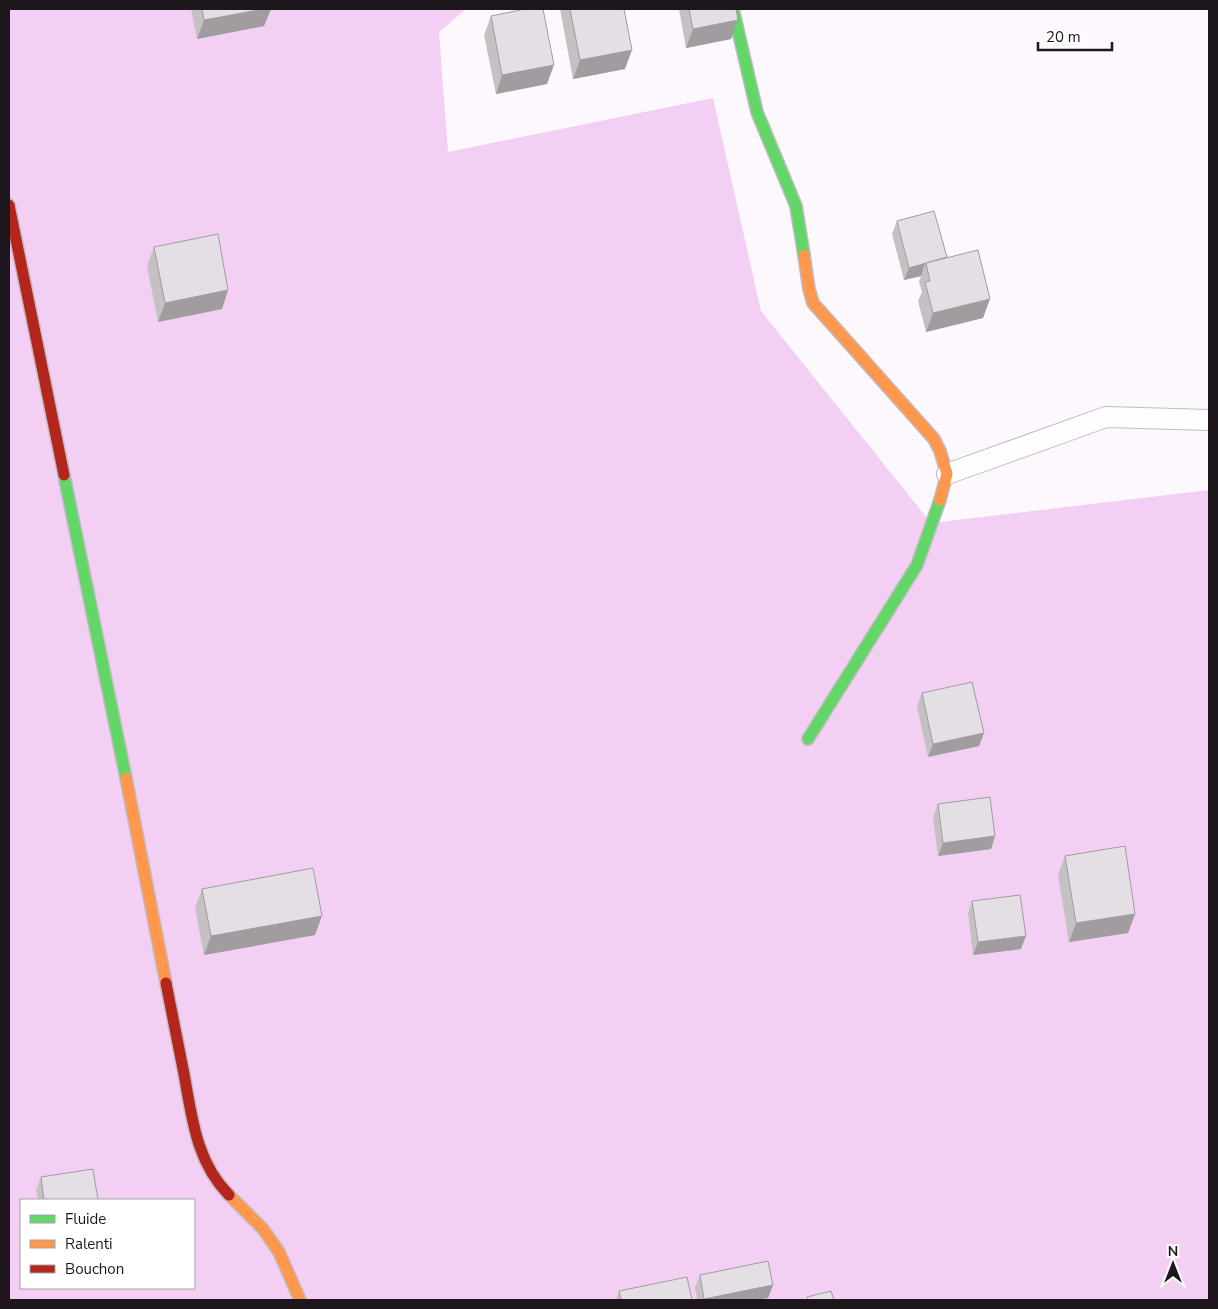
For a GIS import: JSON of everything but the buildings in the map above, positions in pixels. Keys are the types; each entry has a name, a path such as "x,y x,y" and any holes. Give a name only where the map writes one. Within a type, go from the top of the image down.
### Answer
{"street":[{"path":"732,9 758,112 796,206 807,279 813,302 923,425 940,451 947,474 938,508 917,565 808,739"},
{"path":"9,205 127,784 196,1137 206,1164 219,1184 263,1229 279,1252 300,1300"},
{"path":"947,474 1106,417 1209,420"}],"shaded area":[{"path":"9,9 466,9 439,32 448,152 713,98 761,311 931,523 1209,490 1209,1300 9,1300"}],"traffic: fast":[{"path":"733,9 757,112 796,206 804,255"},
{"path":"64,475 126,778"},
{"path":"808,739 917,565 940,500"}],"traffic: slow":[{"path":"804,255 813,303 934,439 947,474 940,500"},
{"path":"126,778 166,983"},
{"path":"229,1195 263,1229 279,1252 300,1300"}],"traffic: jam":[{"path":"9,205 64,475"},
{"path":"166,983 197,1138 209,1168 229,1195"}]}
